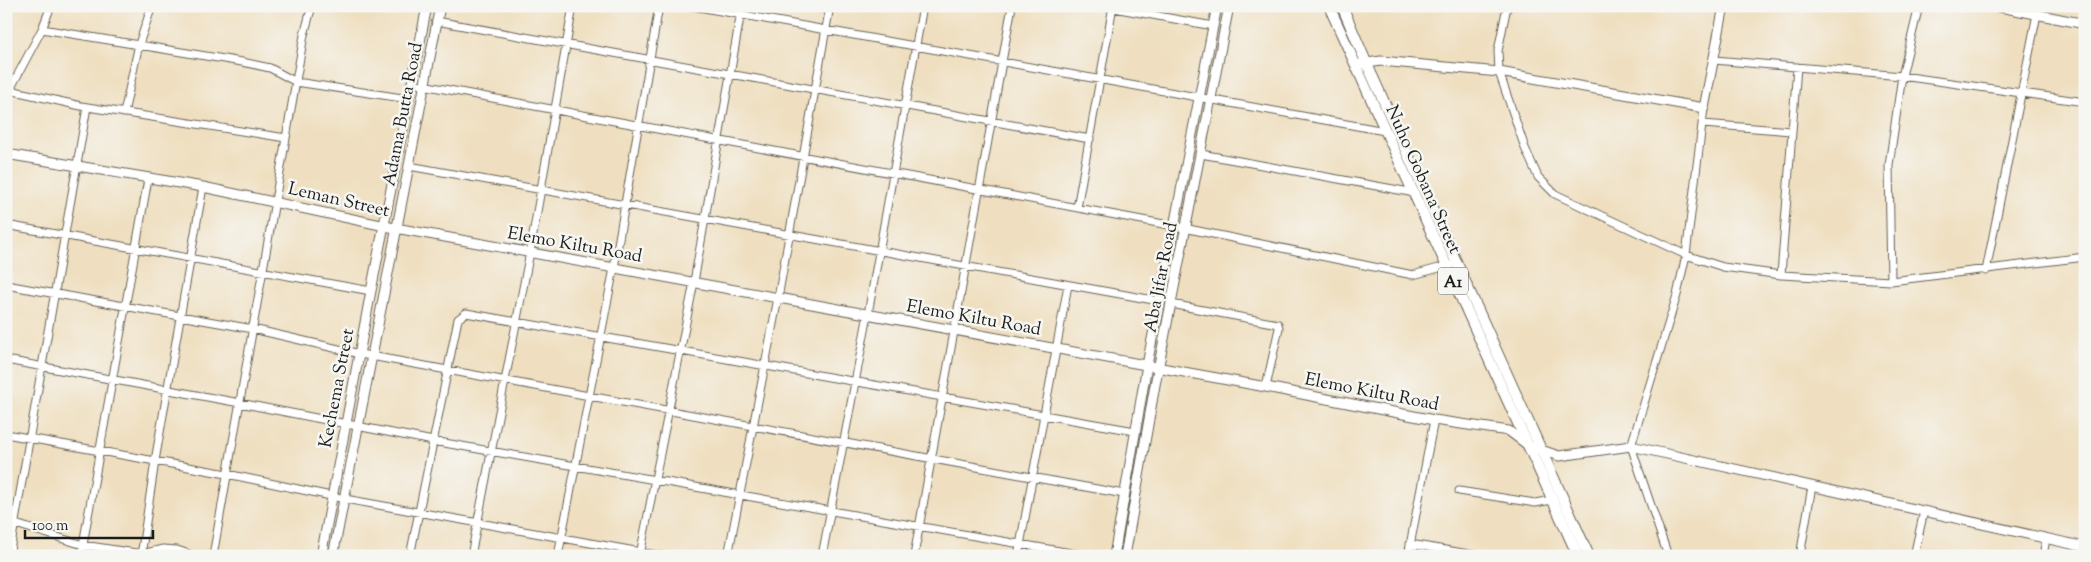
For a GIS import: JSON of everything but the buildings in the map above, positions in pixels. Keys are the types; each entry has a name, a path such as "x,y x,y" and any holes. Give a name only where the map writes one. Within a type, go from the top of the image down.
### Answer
{"main road":[{"name":"Nuho Gobana Street","path":"1328,6 1361,64 1457,262 1540,451 1589,556"},
{"name":"Nuho Gobana Street","path":"1342,6 1385,131 1415,193 1446,266 1578,556"}],"street":[{"path":"51,6 42,29 8,93 286,138"},
{"path":"124,113 140,44 152,6"},
{"path":"212,556 296,82 312,6"},
{"name":"Adama Butta Road","path":"384,226 427,6"},
{"name":"Adama Butta Road","path":"396,228 440,6"},
{"path":"472,556 530,252 573,6"},
{"path":"558,556 614,268 660,6"},
{"path":"693,6 1385,131"},
{"path":"640,554 694,282 742,6"},
{"path":"728,556 790,234 830,6"},
{"path":"822,556 856,382 923,6"},
{"path":"914,556 1012,6"},
{"path":"1103,6 1213,26"},
{"name":"Aba Jifar Road","path":"1114,556 1147,365 1217,6"},
{"name":"Aba Jifar Road","path":"1126,556 1158,367 1229,6"},
{"path":"1508,6 1498,51 1499,72 1525,148 1538,177 1555,194 1686,255 1723,267 1781,275 1891,281 1986,271 2085,257"},
{"path":"1668,556 1631,446 1677,295 1686,255 1704,108 1724,6"},
{"path":"1891,281 1890,165 1902,76 1919,6"},
{"path":"1995,6 2085,24"},
{"path":"1078,208 1113,7"},
{"path":"1986,271 2037,14"},
{"path":"436,21 1090,139"},
{"path":"42,29 140,44 270,68 296,82 409,99"},
{"path":"1714,60 1902,76 2085,102"},
{"path":"1361,64 1381,61 1499,72 1704,108"},
{"path":"1781,275 1797,67"},
{"path":"412,83 1174,226 1413,275 1457,262"},
{"path":"9,556 87,107"},
{"path":"1703,124 1792,131"},
{"path":"6,145 7,154"},
{"name":"Leman Street","path":"7,154 77,168 203,187 396,228"},
{"path":"1201,154 1415,193"},
{"path":"409,166 1159,301"},
{"path":"81,556 148,179"},
{"path":"141,555 155,461 203,187"},
{"path":"6,225 371,291"},
{"name":"Kechema Street","path":"322,556 384,226"},
{"name":"Kechema Street","path":"333,556 396,228"},
{"name":"Elemo Kiltu Road","path":"396,228 1158,367 1434,420 1509,432 1540,451 1567,456 1631,446"},
{"path":"1018,556 1068,284"},
{"path":"6,285 252,329 370,356 1124,494"},
{"path":"1171,304 1278,324 1279,328 1266,387"},
{"path":"410,556 458,319 466,313 1136,431"},
{"path":"6,360 433,441 1088,556"},
{"path":"1408,556 1434,420"},
{"path":"6,434 227,474 345,499 640,554 662,556"},
{"path":"1631,446 2085,547"},
{"path":"1800,556 1812,486"},
{"path":"1460,491 1535,503 1552,500"},
{"path":"1914,556 1924,511"},
{"path":"6,521 83,546 141,555 163,549 177,550 195,556"},
{"path":"2043,556 2046,539"},
{"path":"1410,544 1480,556"}]}
